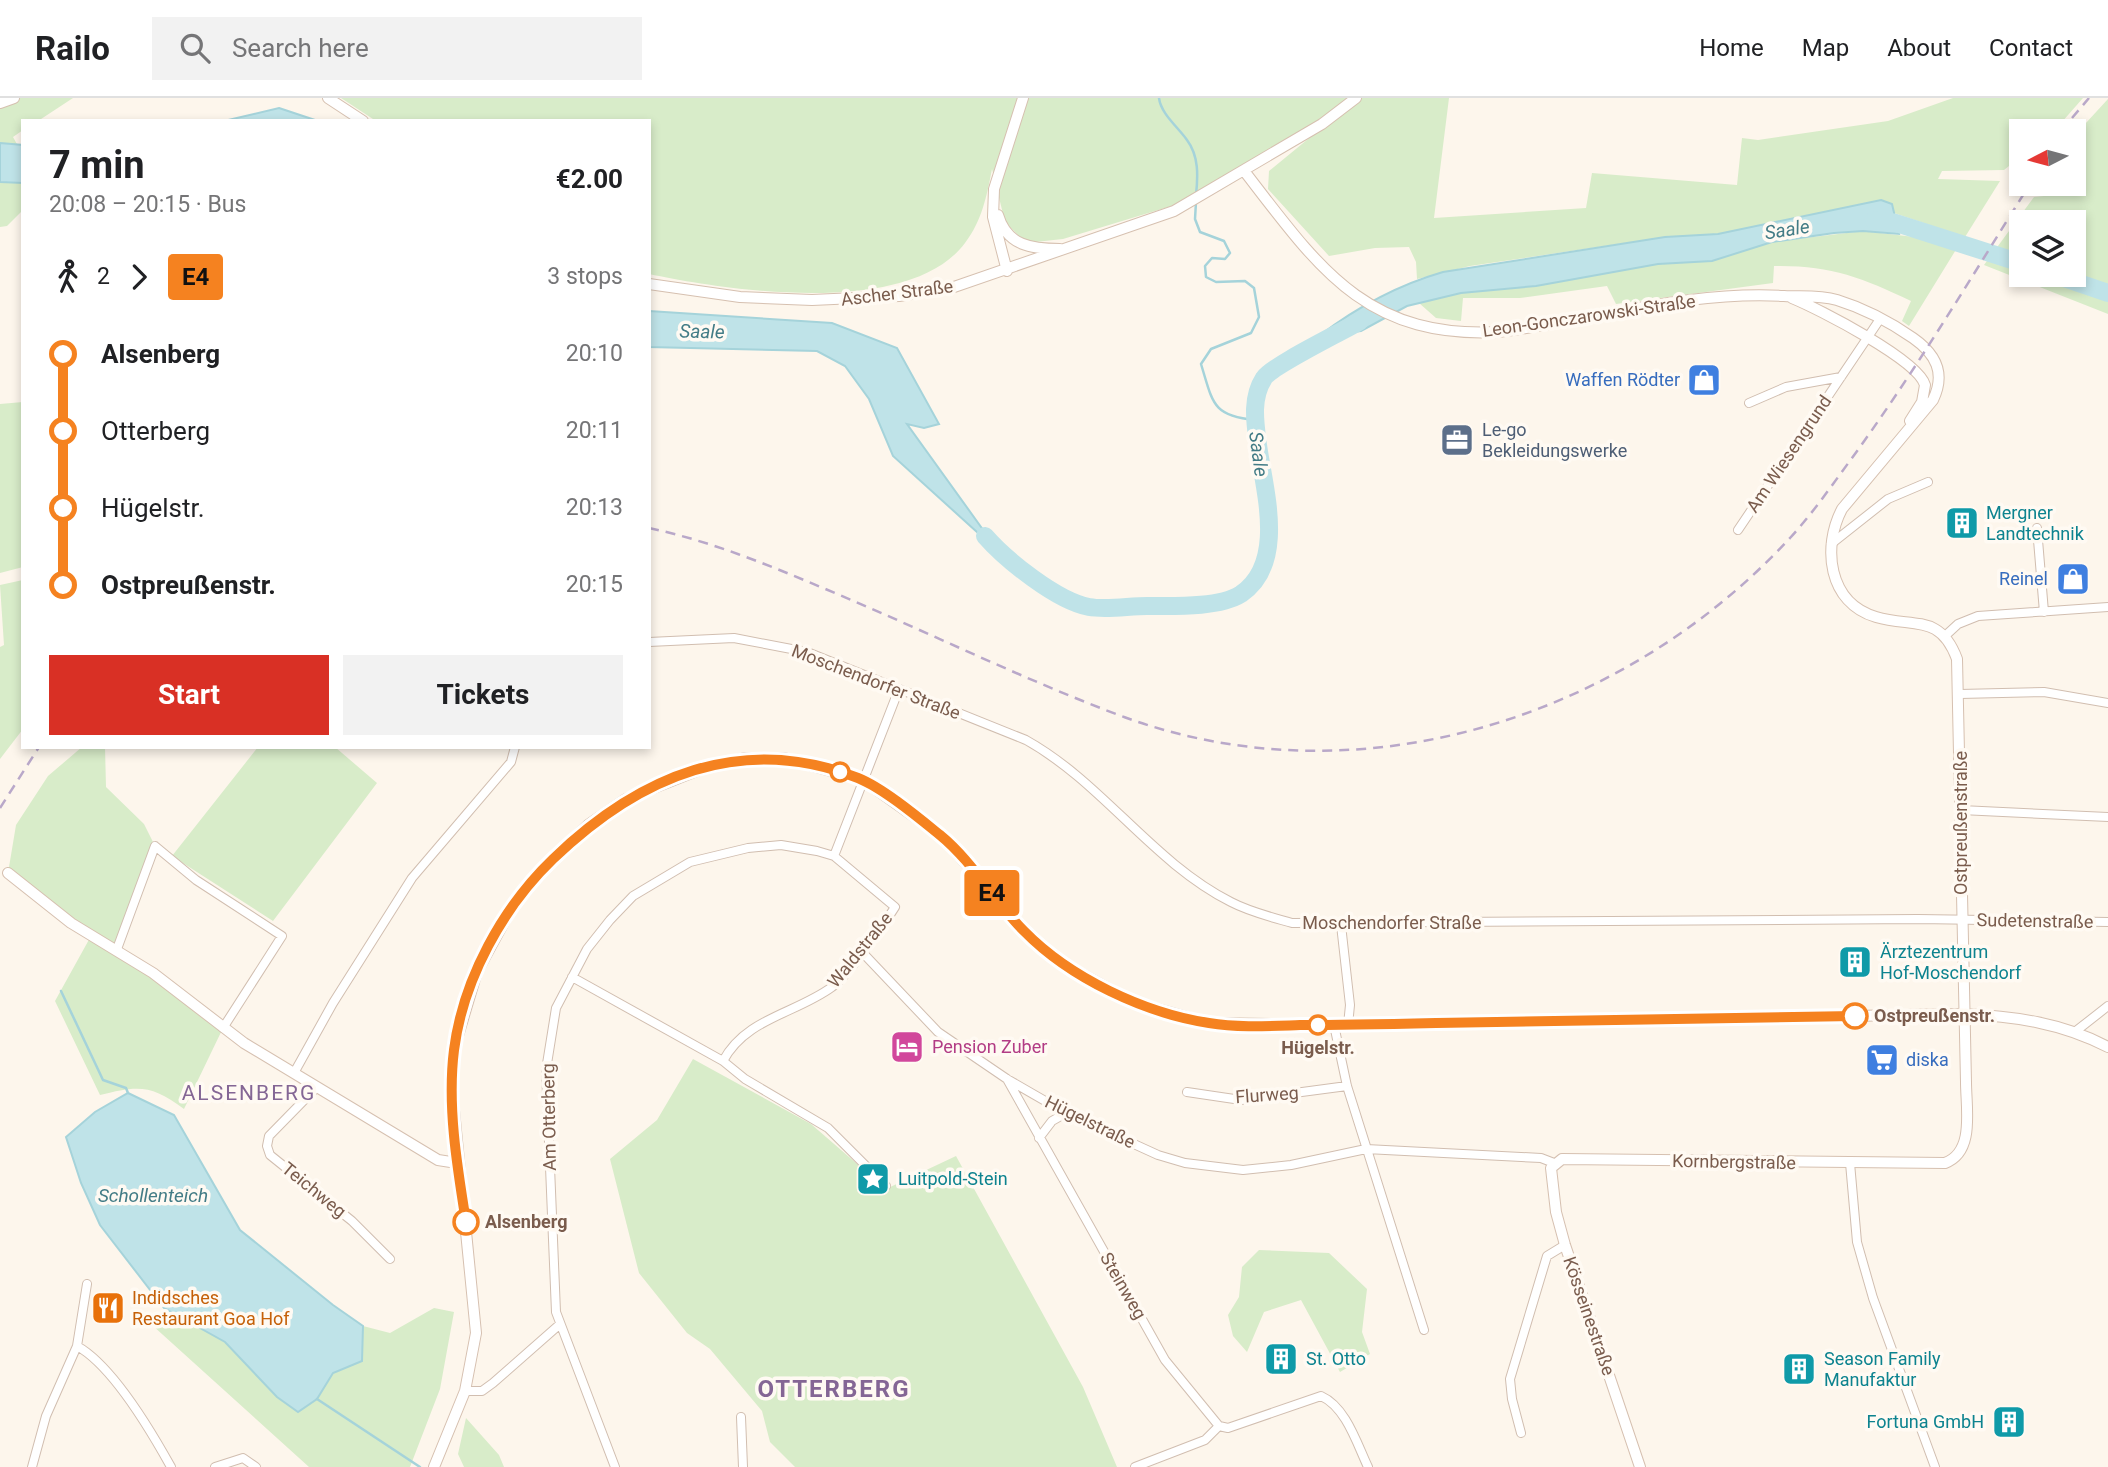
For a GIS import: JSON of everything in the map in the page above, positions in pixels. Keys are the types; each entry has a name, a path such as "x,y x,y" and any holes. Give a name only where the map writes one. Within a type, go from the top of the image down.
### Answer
{"street":[{"path":"0,103 14,98"},
{"path":"328,98 360,119"},
{"path":"1007,271 993,217 994,189 1023,98"},
{"name":"Ascher Straße","path":"651,284 740,297 849,300 954,288 1174,211 1245,172 1322,124 1356,98"},
{"name":"Leon-Gonczarowski-Straße","path":"1245,172 1292,233 1346,288 1383,313 1418,326 1459,332 1499,332 1731,296 1837,300 1880,318 1929,348 1938,367 1940,379 1933,400 1898,440"},
{"path":"994,189 1000,222 1007,235 1031,248 1070,248"},
{"name":"Leon-Gonczarowski-Straße","path":"1786,296 1814,307 1915,368 1923,377 1922,402 1898,440"},
{"name":"Am Wiesengrund","path":"1738,530 1880,318"},
{"name":"Am Wiesengrund","path":"1749,403 1786,387 1814,379 1841,377"},
{"path":"1898,440 1842,509 1834,524 1830,545 1833,573 1854,605 1877,617 1927,624 1945,636 1967,619 2108,607"},
{"path":"1830,545 1888,499 1928,482"},
{"path":"2037,528 2044,612"},
{"name":"Ostpreußenstraße","path":"1945,636 1958,659 1960,694 1963,1014"},
{"name":"Moschendorfer Straße","path":"651,642 734,638 807,652 1026,740 1055,756 1171,862 1231,902 1292,923 1341,925 1962,920"},
{"path":"834,856 898,689"},
{"path":"1960,694 2044,692 2108,703"},
{"path":"295,1073 333,1003 412,878 511,762 514,749"},
{"path":"434,1467 465,1391 476,1333 467,1225 457,1163 452,1090 454,1049 477,972 516,900 540,871 588,825 626,799 702,769 745,758 784,758 863,780 943,837 1024,931 1060,962 1133,1002 1208,1023 1348,1025 1963,1014 2029,1020 2076,1031 2108,1047"},
{"path":"1961,810 2108,817"},
{"name":"Am Otterberg","path":"615,1467 579,1367 559,1325 547,1063 556,1008 587,949 633,896 690,862 748,848 781,845 834,856 895,907"},
{"path":"117,949 155,846 196,880 282,936 223,1028"},
{"path":"8,873 71,923 153,973 223,1028 438,1160 457,1163"},
{"name":"Waldstraße","path":"723,1061 731,1046 757,1024 811,1001 836,985 895,907"},
{"name":"Sudetenstraße","path":"1962,920 2108,922"},
{"path":"1341,925 1350,1005 1348,1025"},
{"name":"Hügelstraße","path":"861,951 938,1032 1007,1079 1066,1113 1158,1155 1185,1163 1243,1170 1291,1165 1366,1149"},
{"path":"572,977 723,1061 745,1079 828,1128 886,1186"},
{"path":"2076,1031 2108,1006"},
{"name":"Kornbergstraße","path":"1366,1149 1541,1158 1554,1163 1562,1159 1945,1163 1956,1158 1964,1149 1963,1014"},
{"path":"1334,1025 1347,1086 1424,1330"},
{"name":"Steinweg","path":"1007,1079 1165,1360 1219,1426"},
{"name":"Flurweg","path":"1186,1091 1241,1100 1347,1086"},
{"name":"Teichweg","path":"317,1087 269,1136 267,1146 270,1155 352,1221 390,1259"},
{"path":"1039,1138 1052,1121 1066,1113"},
{"name":"Kösseinestraße","path":"1554,1163 1551,1168 1556,1212 1565,1245 1640,1467"},
{"path":"1850,1163 1857,1242 1873,1298 1935,1467"},
{"path":"1521,1433 1512,1399 1514,1359 1547,1256 1565,1245"},
{"path":"32,1467 46,1416 77,1346 87,1284"},
{"path":"465,1391 482,1391 559,1325"},
{"path":"77,1346 88,1352 109,1374 171,1467"},
{"path":"1135,1467 1205,1440 1219,1426 1228,1427 1321,1396 1331,1400 1340,1412 1368,1467"},
{"path":"741,1417 743,1467"},
{"path":"215,1467 243,1458 256,1467"}],"green space":[{"path":"0,98 73,98 41,119 21,119 21,131 13,137 21,151 21,212 7,226 0,227"},
{"path":"341,98 1449,98 1434,218 1586,208 1592,173 1737,185 1742,138 1758,140 1888,121 1953,98 2083,98 2065,119 2009,119 2009,166 2004,170 1942,171 1938,179 2000,181 1965,237 1894,213 1892,204 1881,200 1718,234 1665,237 1470,266 1417,279 1416,262 1409,247 1375,248 1329,256 1268,189 1269,171 1341,112 1178,204 1063,239 1026,243 1005,222 992,169 976,226 965,243 939,267 903,282 862,290 816,293 725,287 651,274 651,119 373,119"},
{"path":"2108,99 2108,314 2040,287 2086,287 2086,210 2024,210 2034,197 2086,196 2086,123"},
{"path":"1863,231 1923,238 1957,248 1909,326 1902,321 1911,301 1844,274 1794,266 1774,266 1773,283 1616,304 1607,286 1520,298 1463,298 1461,321 1436,318 1419,303 1461,293 1536,286 1658,264 1695,262 1772,242"},
{"path":"2009,231 2009,275 1984,265"},
{"path":"21,402 21,568 0,573 0,404"},
{"path":"21,580 21,732 0,759 0,647 4,645 0,585"},
{"path":"80,749 105,749 106,787 144,824 155,846 117,949 223,1028 184,1109 163,1095 145,1089 100,1095 55,1001 91,936 8,873 16,825 48,776"},
{"path":"256,749 337,749 377,783 273,921 172,856"},
{"path":"693,1059 811,1124 886,1189 956,1156 1083,1387 1117,1467 795,1467 770,1442 762,1411 710,1349 687,1333 639,1273 610,1159 657,1120"},
{"path":"1259,1250 1329,1253 1367,1289 1362,1332 1370,1354 1340,1372 1301,1300 1264,1312 1247,1352 1233,1336 1228,1315 1239,1297 1242,1267"},
{"path":"164,1308 225,1342 277,1397 317,1399 333,1373 362,1361 363,1326 390,1333 434,1308 454,1312 440,1389 410,1467 309,1467 152,1325"},
{"path":"466,1418 499,1455 504,1467 464,1467 458,1454"}],"water":[{"path":"279,108 312,119 232,119"},
{"path":"0,143 21,145 21,183 0,182"},
{"path":"1881,200 1892,204 1899,234 1863,231 1834,233 1772,242 1712,261 1658,264 1536,286 1461,293 1407,306 1361,331 1319,336 1378,298 1443,272 1665,237 1718,234"},
{"path":"651,311 832,323 897,348 939,424 924,428 907,424 999,552 893,456 869,399 845,366 817,351 651,347"},
{"name":"Schollenteich","path":"128,1093 174,1115 240,1230 363,1326 362,1361 333,1373 317,1399 298,1412 277,1397 225,1342 164,1308 100,1225 81,1183 66,1137 95,1112"}],"waterway":[{"path":"1159,98 1166,115 1194,153 1196,195"},
{"path":"1196,202 1195,219 1200,232 1224,241 1230,253 1225,259 1212,258 1205,266 1206,277 1216,282 1245,281 1254,288 1259,317 1251,333 1211,349 1201,364 1216,405 1230,415 1255,420"},
{"name":"Saale","path":"1874,220 1896,223 2009,259"},
{"name":"Saale","path":"2086,286 2108,293"},
{"name":"Saale","path":"985,536 1033,578 1062,597 1089,607 1196,605 1221,602 1241,594 1255,581 1264,564 1268,545 1267,503 1255,419 1260,386 1264,378 1280,365 1360,321"},
{"path":"61,991 103,1080 126,1088 128,1093"},
{"path":"317,1399 420,1467"}],"railway":[{"path":"2071,119 2089,98"},
{"path":"651,528 716,546 780,570 1048,687 1124,717 1213,741 1304,751 1394,746 1483,727 1568,696 1649,654 1723,601 1790,538 1830,489 1876,425 2022,196"},
{"path":"0,808 38,749"}],"bus line":[{"name":"E4","path":"466,1222 457,1163 452,1090 454,1049 461,1018 477,972 496,932 516,900 540,871 588,825 626,799 702,769 745,758 784,758 863,780 943,837 1024,931 1060,962 1133,1002 1208,1023 1263,1026 1855,1016"}],"place":[{"name":"Waffen Rödter","path":"1704,380"},
{"name":"Le-go Bekleidungswerke","path":"1457,440"},
{"name":"Mergner Landtechnik","path":"1962,523"},
{"name":"Reinel","path":"2073,579"},
{"name":"Ärztezentrum Hof-Moschendorf","path":"1855,962"},
{"name":"Ostpreußenstr.","path":"1855,1016"},
{"name":"Hügelstr.","path":"1318,1025"},
{"name":"Pension Zuber","path":"907,1047"},
{"name":"diska","path":"1882,1060"},
{"name":"Luitpold-Stein","path":"873,1179"},
{"name":"Alsenberg","path":"466,1222"},
{"name":"Indidsches Restaurant Goa Hof","path":"108,1308"},
{"name":"St. Otto","path":"1281,1359"},
{"name":"Season Family Manufaktur","path":"1799,1369"},
{"name":"Fortuna GmbH","path":"2009,1422"}],"district":[{"name":"ALSENBERG","path":"249,1093"},
{"name":"OTTERBERG","path":"834,1389"}]}
